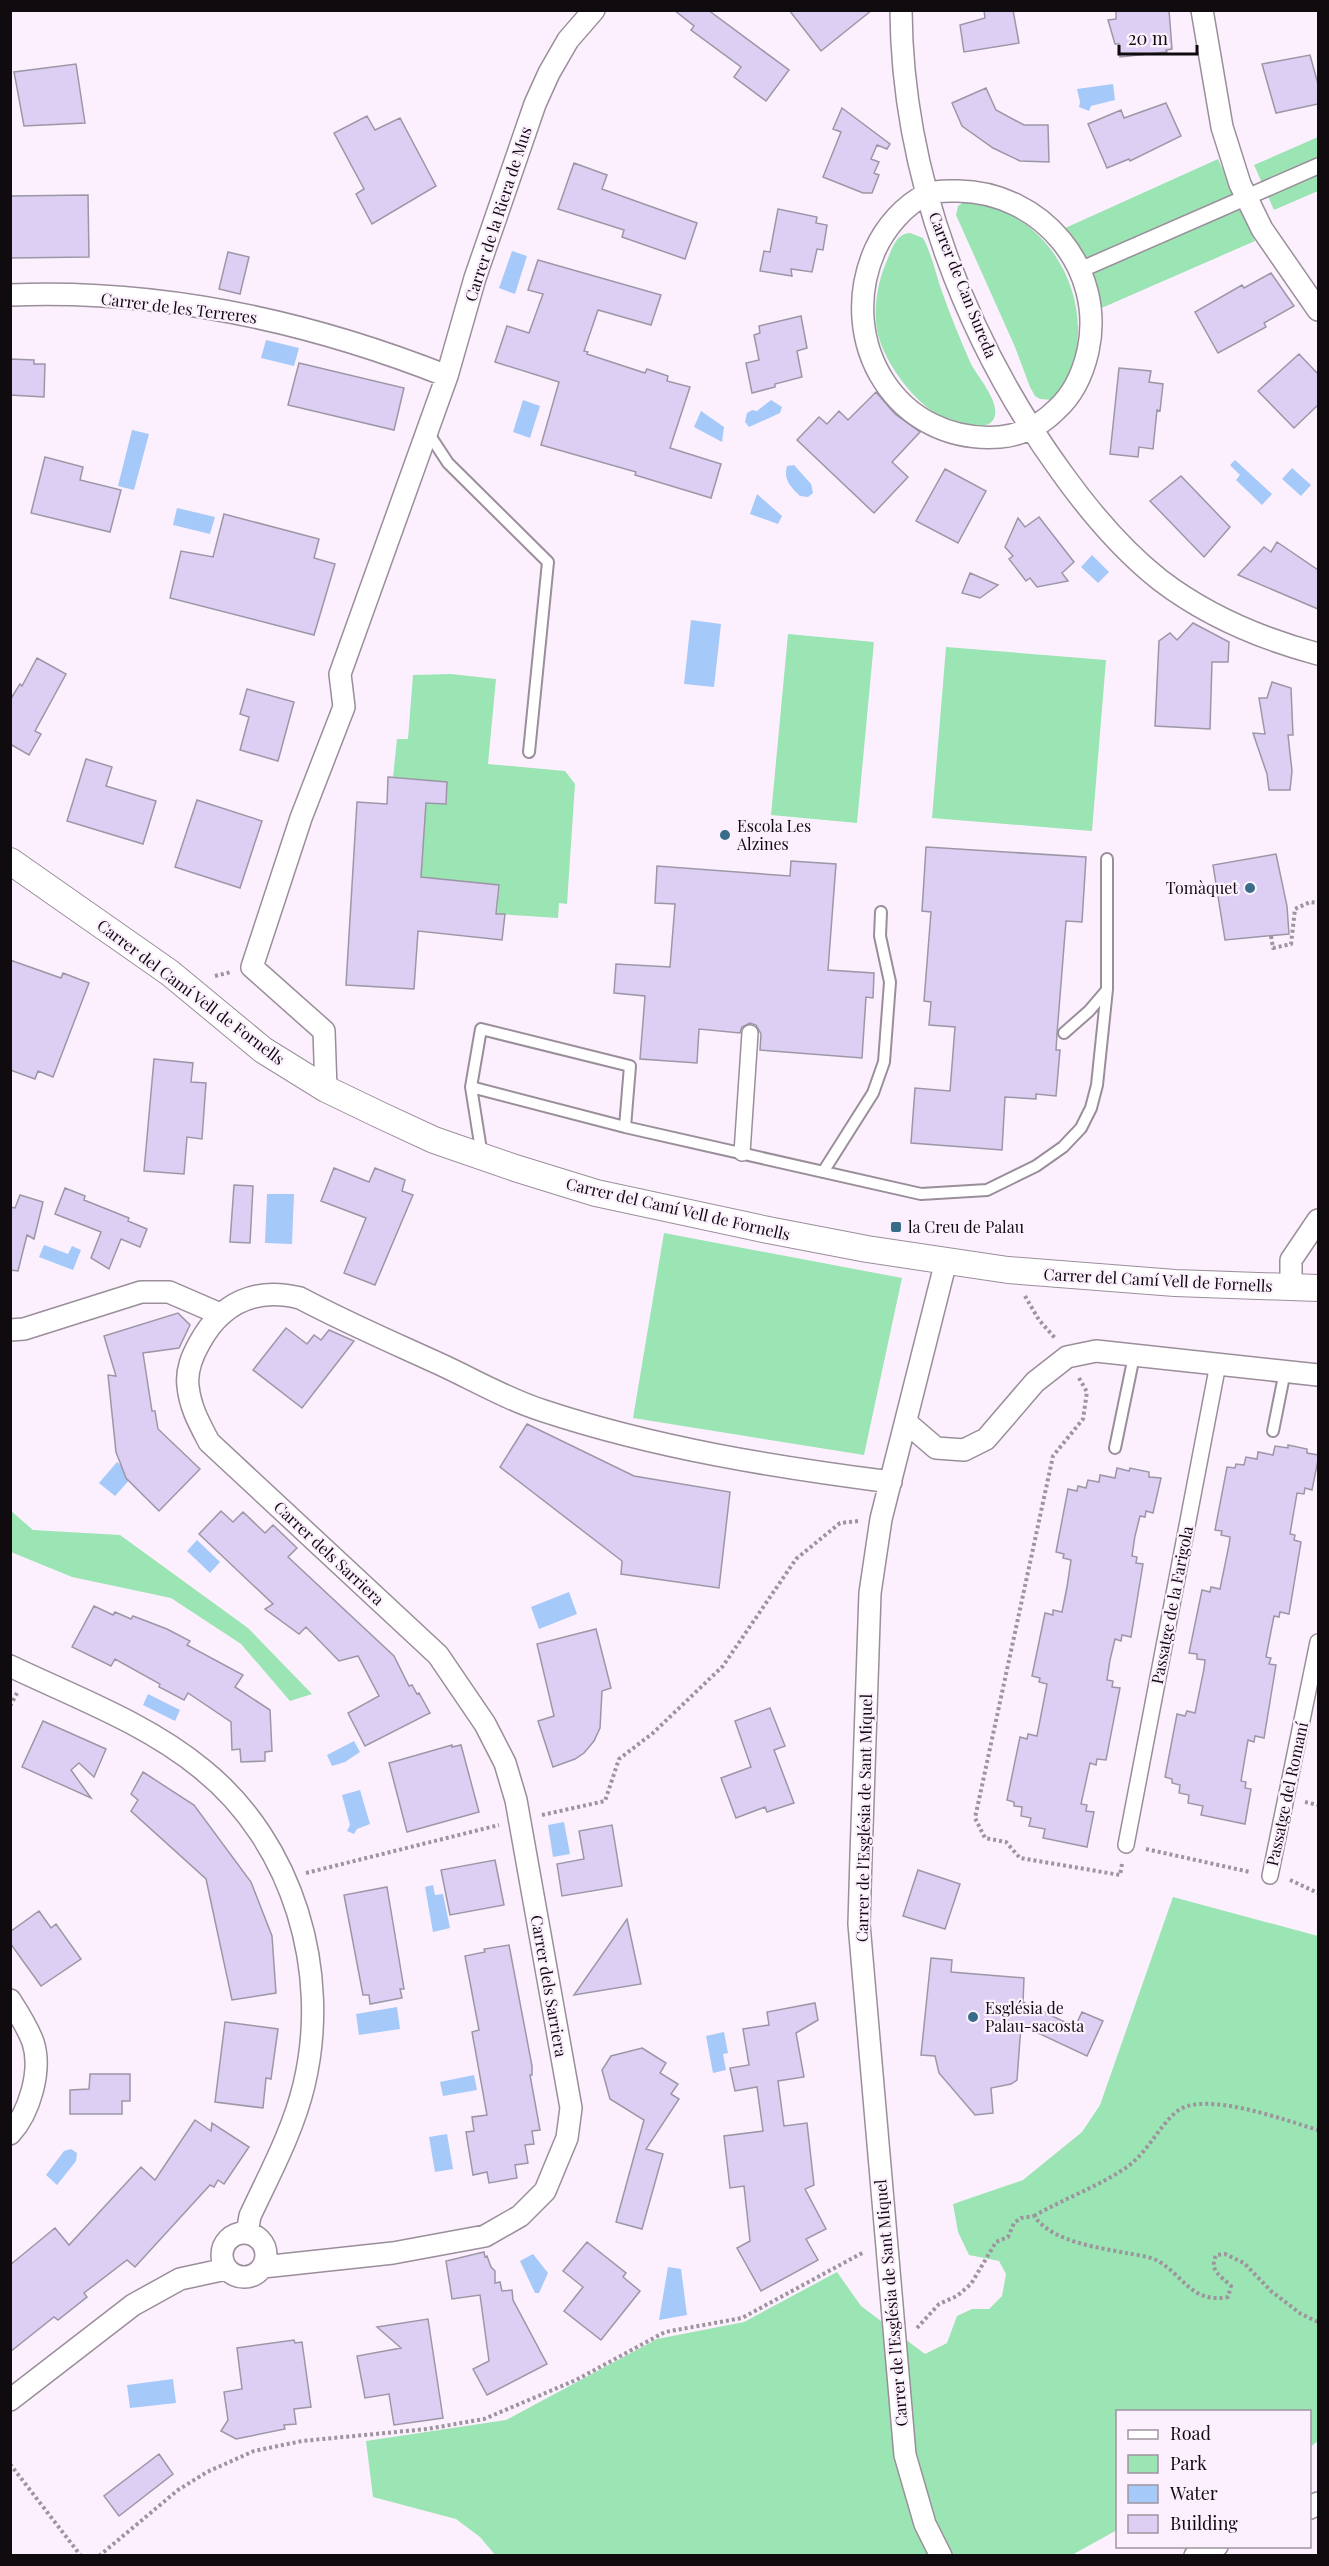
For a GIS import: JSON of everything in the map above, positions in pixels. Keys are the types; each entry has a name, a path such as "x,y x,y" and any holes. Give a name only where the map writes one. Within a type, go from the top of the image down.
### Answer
{"street":[{"name":"Carrer de la Riera de Mus","path":"326,1089 324,1031 252,967 301,818 344,707 340,674 447,375 475,278 535,104 568,40 594,10"},
{"name":"Carrer de Can Sureda","path":"901,10 909,103 927,194 942,242 980,336 1010,395 1031,428 1089,509 1124,547 1160,580 1205,609 1246,631 1318,654"},
{"path":"1202,10 1222,127 1240,184 1262,229 1318,310"},
{"path":"1080,270 1318,166"},
{"path":"970,191 1014,202 1034,214 1051,229 1066,246 1080,270 1089,298 1091,321 1084,366 1074,388 1062,405 1051,416 1031,428 1008,436 984,438 946,430 926,421 907,408 884,383 873,363 865,342 861,309 863,286 869,264 891,224 907,208 927,194 970,191"},
{"name":"Carrer de les Terreres","path":"10,295 124,299 218,310 284,323 341,338 447,375"},
{"name":"Carrer del Camí Vell de Fornells","path":"10,861 170,973 263,1050 326,1089 434,1140 482,1157 596,1193 867,1249 1026,1273 1175,1283 1318,1288"},
{"path":"742,1154 750,1033"},
{"path":"1291,1287 1291,1260 1318,1220"},
{"name":"Carrer de l'Església de Sant Miquel","path":"941,2556 925,2524 905,2455 859,1924 870,1593 881,1519 907,1424 925,1338 946,1261"},
{"path":"10,1330 24,1329 141,1292 169,1292 219,1314"},
{"name":"Carrer dels Sarriera","path":"263,2267 393,2253 485,2236 520,2216 545,2191 567,2138 571,2108 519,1820 505,1763 485,1724 438,1655 209,1442 192,1411 187,1384 190,1359 204,1333 219,1314 241,1300 281,1293 300,1298 540,1410 590,1426 656,1443 816,1473 891,1482"},
{"path":"907,1424 936,1448 964,1450 986,1439 1035,1382 1067,1357 1096,1351 1318,1375"},
{"name":"Passatge de la Farigola","path":"1126,1845 1218,1364"},
{"name":"Passatge del Romaní","path":"1270,1876 1318,1642"},
{"path":"10,1666 144,1730 203,1769 240,1808 267,1842 284,1878 305,1938 313,1983 312,2032 304,2085 294,2116 250,2216 247,2233"},
{"path":"10,2000 23,2020 33,2044 35,2065 30,2103 19,2124 10,2134"},
{"path":"238,2233 256,2236 266,2250 263,2267 249,2277 241,2278 233,2275 226,2269 222,2253 224,2244 238,2233"},
{"path":"10,2400 133,2305 180,2279 226,2269"},
{"path":"1195,2556 1215,2548"}],"lane":[{"path":"427,431 448,463 548,562 529,752"},
{"path":"471,1088 625,1127 921,1194 987,1190 1036,1166 1063,1147 1081,1128 1090,1108 1097,1085 1107,990 1107,859"},
{"path":"823,1172 873,1093 885,1062 890,982 880,936 881,912"},
{"path":"1064,1033 1089,1011 1107,990"},
{"path":"482,1157 471,1088 481,1029 630,1066 625,1127"},
{"path":"1115,1448 1134,1356"},
{"path":"1273,1431 1285,1371"}],"path":[{"path":"1271,936 1272,948 1291,944 1295,909 1310,902 1318,903"},
{"path":"1025,1297 1067,1357 1087,1392 1083,1419 1053,1456 975,1818 986,1838 1006,1842 1020,1858 1120,1875 1126,1845 1289,1879 1318,1893"},
{"path":"284,1878 605,1801 619,1759 653,1732 723,1666 796,1559 840,1523 881,1519"},
{"path":"896,2350 939,2304 957,2296 971,2284 996,2242 1008,2237 1014,2223 1021,2218 1034,2216 1124,2169 1145,2152 1178,2110 1199,2103 1213,2103 1318,2130"},
{"path":"1034,2216 1041,2226 1062,2236 1158,2261 1193,2292 1216,2300 1228,2297 1231,2286 1214,2272 1212,2263 1216,2255 1225,2254 1244,2263 1271,2291 1301,2314 1318,2322"},
{"path":"99,2556 178,2490 207,2472 254,2451 302,2441 427,2429 484,2419 584,2377 665,2332 742,2318 886,2240"},
{"path":"10,2464 81,2556"}],"green space":[{"path":"1318,137 1318,191 1274,210 1254,165"},
{"path":"1218,159 1255,241 1097,310 1063,229"},
{"path":"964,202 991,206 1015,217 1035,232 1053,252 1066,275 1074,299 1078,326 1076,352 1068,378 1052,400 1040,399 1035,396 1030,387 1015,347 956,215 958,206"},
{"path":"910,233 923,238 926,244 943,296 971,364 994,403 994,418 989,424 971,427 952,422 935,413 903,383 882,347 876,321 879,284 884,266 896,242 901,236"},
{"path":"788,634 874,642 857,823 771,815"},
{"path":"946,647 1106,660 1092,831 932,818"},
{"path":"451,674 496,679 488,764 565,771 575,784 567,904 559,903 558,918 497,914 499,885 421,877 426,803 446,804 447,782 393,777 397,739 408,739 413,675"},
{"path":"664,1233 902,1278 864,1455 633,1418"},
{"path":"11,1511 33,1530 120,1535 248,1628 312,1694 290,1701 241,1644 171,1598 72,1577 11,1552"},
{"path":"1173,1897 1318,1936 1318,2441 1311,2446 1311,2410 1116,2410 1116,2531 1072,2555 496,2556 480,2537 456,2519 373,2497 366,2441 506,2420 657,2339 744,2322 837,2272 861,2306 925,2354 947,2343 957,2316 972,2309 989,2309 1002,2296 1006,2274 999,2261 969,2255 958,2232 953,2204 1023,2180 1082,2132 1100,2105"}],"water":[{"path":"1113,84 1115,100 1091,106 1089,111 1079,107 1077,89"},
{"path":"512,251 527,256 515,294 499,288"},
{"path":"266,340 299,348 294,366 261,358"},
{"path":"523,400 540,406 530,438 513,432"},
{"path":"771,400 782,407 780,413 749,427 745,422 747,413 752,410 757,411"},
{"path":"701,411 724,427 722,442 694,427"},
{"path":"132,430 149,434 134,490 118,486"},
{"path":"1235,460 1272,494 1262,505 1236,480 1240,475 1230,465"},
{"path":"794,465 811,484 813,493 808,497 800,496 787,479 787,466"},
{"path":"1292,468 1311,485 1301,496 1282,479"},
{"path":"757,494 782,516 778,524 750,514"},
{"path":"177,508 215,517 210,534 173,525"},
{"path":"1092,555 1109,572 1098,583 1081,567"},
{"path":"691,620 721,624 714,687 684,684"},
{"path":"267,1194 294,1194 292,1244 265,1243"},
{"path":"44,1245 68,1254 72,1246 81,1250 73,1270 39,1257"},
{"path":"117,1462 133,1476 115,1496 99,1483"},
{"path":"197,1540 220,1562 210,1573 187,1551"},
{"path":"569,1592 577,1614 539,1629 531,1607"},
{"path":"148,1694 180,1710 175,1721 143,1705"},
{"path":"354,1741 360,1752 345,1762 332,1766 327,1755"},
{"path":"360,1790 370,1824 357,1829 354,1834 347,1831 350,1825 342,1795"},
{"path":"564,1822 570,1854 553,1857 548,1825"},
{"path":"433,1885 435,1895 443,1894 450,1928 433,1932 425,1887"},
{"path":"397,2007 400,2029 359,2035 356,2014"},
{"path":"724,2032 728,2053 723,2054 726,2070 713,2073 706,2036"},
{"path":"474,2075 477,2090 443,2096 440,2082"},
{"path":"447,2134 453,2169 435,2172 429,2137"},
{"path":"71,2149 77,2153 76,2161 57,2185 46,2175 64,2151"},
{"path":"533,2254 548,2273 539,2293 535,2293 520,2261"},
{"path":"668,2267 681,2269 687,2315 659,2320"},
{"path":"173,2379 176,2403 130,2408 127,2385"}],"building":[{"path":"674,10 708,10 789,70 766,101 734,77 741,67 691,30 694,26"},
{"path":"789,10 872,10 821,51"},
{"path":"984,10 1013,10 1019,43 964,52 960,25 985,18"},
{"path":"1116,10 1169,10 1172,49 1166,50 1167,52 1120,57 1119,44 1115,44 1108,20 1116,19"},
{"path":"1310,55 1318,84 1318,104 1276,113 1262,64"},
{"path":"76,64 85,123 24,126 14,72"},
{"path":"986,88 996,110 1024,125 1048,125 1049,162 1020,161 993,148 962,126 952,103"},
{"path":"1166,103 1181,136 1130,161 1129,159 1107,168 1088,124 1121,110 1124,118"},
{"path":"842,108 890,144 887,149 877,145 871,159 879,162 874,173 879,175 872,193 863,193 823,177 841,132 833,129"},
{"path":"367,116 375,130 400,118 436,186 372,224 356,194 364,189 334,133"},
{"path":"574,163 607,175 602,189 697,223 685,259 622,237 624,230 558,209"},
{"path":"88,195 89,257 10,258 10,196"},
{"path":"778,209 817,217 816,223 827,225 823,250 817,249 812,272 791,269 792,276 760,271 764,251 770,252"},
{"path":"228,252 249,257 240,294 219,289"},
{"path":"538,260 661,295 651,325 598,310 584,351 588,352 587,354 645,373 647,369 668,376 667,381 690,387 670,448 721,464 711,498 635,475 636,472 541,445 559,382 495,362 507,326 529,333 543,294 528,290"},
{"path":"1271,273 1294,306 1264,323 1266,327 1218,353 1195,312 1242,285 1244,288"},
{"path":"801,316 807,348 797,351 802,377 752,393 746,363 759,360 754,335 760,333 759,326"},
{"path":"1299,354 1318,374 1318,405 1294,428 1258,391"},
{"path":"10,359 34,360 34,364 45,364 44,397 10,395"},
{"path":"299,363 404,388 394,430 288,405"},
{"path":"1119,368 1151,371 1149,382 1163,384 1160,411 1157,410 1153,449 1139,447 1138,457 1110,454"},
{"path":"876,392 895,414 920,432 892,462 908,477 874,513 797,440 819,417 827,424 839,411 848,420"},
{"path":"45,457 83,467 80,480 121,490 110,532 31,513"},
{"path":"945,469 986,491 958,543 916,521"},
{"path":"1181,476 1230,527 1204,557 1150,501"},
{"path":"224,514 319,539 314,558 335,564 314,635 170,598 181,551 213,557"},
{"path":"1039,517 1074,562 1062,573 1068,581 1037,587 1030,578 1026,581 1009,559 1013,556 1005,547 1018,518 1025,527"},
{"path":"1277,542 1318,570 1318,609 1238,575 1264,547 1271,552"},
{"path":"970,573 998,585 980,598 962,593"},
{"path":"1193,623 1229,642 1228,662 1212,662 1210,729 1155,726 1159,641 1170,633 1177,640"},
{"path":"37,658 66,674 35,731 41,734 29,755 10,744 10,700 20,684 22,686"},
{"path":"1272,682 1291,688 1293,735 1288,735 1292,771 1290,790 1269,790 1267,774 1253,733 1265,734 1259,698 1267,698"},
{"path":"247,689 294,702 278,761 240,750 249,717 240,714"},
{"path":"86,759 112,767 106,786 156,801 143,844 67,821"},
{"path":"388,777 447,782 446,804 426,803 421,877 499,885 496,914 505,914 502,940 418,931 414,989 346,985 357,802 387,804"},
{"path":"197,800 262,821 240,888 175,867"},
{"path":"926,847 1086,857 1082,922 1066,921 1056,1050 1060,1050 1056,1096 1036,1094 1036,1099 1005,1097 1002,1150 911,1143 915,1088 950,1091 955,1027 929,1025 931,1002 924,1001 931,912 922,911"},
{"name":"Tomàquet","path":"1276,854 1287,906 1289,934 1225,940 1213,865"},
{"path":"791,861 836,864 828,970 874,973 873,998 866,997 862,1058 760,1050 761,1034 756,1025 750,1023 742,1027 740,1033 699,1029 697,1063 640,1059 645,996 614,993 616,964 670,967 675,904 655,903 657,866 790,876"},
{"path":"10,960 61,978 63,973 89,983 53,1077 38,1071 35,1079 10,1070"},
{"path":"154,1059 193,1063 191,1082 206,1083 202,1139 187,1137 184,1174 144,1171"},
{"path":"334,1168 369,1182 375,1168 405,1180 402,1191 413,1195 375,1285 344,1273 366,1218 321,1201"},
{"path":"234,1185 253,1186 250,1243 230,1242"},
{"path":"65,1188 85,1196 84,1200 129,1218 128,1221 147,1229 140,1247 121,1239 109,1269 91,1258 101,1232 55,1214"},
{"path":"20,1195 43,1202 34,1239 27,1235 18,1271 10,1270 10,1207 15,1208"},
{"path":"178,1313 190,1325 179,1348 143,1353 152,1411 155,1411 158,1429 200,1469 159,1511 126,1478 116,1452 108,1375 116,1376 104,1336"},
{"path":"286,1328 307,1344 314,1335 321,1340 329,1330 354,1341 302,1408 253,1370"},
{"path":"527,1424 634,1476 730,1492 719,1588 621,1574 622,1561 500,1467"},
{"path":"1288,1445 1307,1449 1307,1453 1318,1455 1318,1460 1312,1490 1305,1488 1304,1494 1297,1493 1290,1534 1295,1535 1294,1540 1301,1542 1289,1614 1280,1612 1279,1617 1274,1616 1266,1657 1271,1658 1269,1664 1276,1665 1264,1738 1255,1736 1254,1742 1248,1740 1241,1781 1246,1782 1245,1788 1251,1789 1245,1824 1201,1815 1203,1806 1188,1803 1189,1795 1179,1793 1180,1785 1172,1783 1172,1779 1165,1777 1177,1714 1185,1716 1187,1711 1195,1713 1204,1669 1205,1660 1197,1659 1197,1654 1189,1653 1202,1590 1210,1592 1211,1587 1220,1589 1229,1545 1230,1537 1221,1535 1222,1531 1215,1530 1227,1467 1235,1468 1236,1464 1244,1465 1246,1457 1257,1459 1258,1452 1273,1455 1275,1446 1288,1448"},
{"path":"1117,1468 1149,1472 1149,1477 1161,1478 1153,1513 1146,1511 1145,1517 1140,1516 1135,1536 1132,1556 1137,1557 1136,1563 1143,1564 1131,1637 1122,1635 1121,1641 1115,1639 1110,1660 1107,1680 1113,1681 1112,1687 1120,1688 1106,1760 1097,1759 1096,1765 1090,1763 1081,1804 1087,1805 1086,1811 1094,1812 1087,1847 1043,1838 1045,1829 1029,1826 1031,1818 1021,1816 1022,1807 1014,1806 1014,1802 1007,1800 1020,1737 1027,1739 1028,1734 1037,1736 1047,1684 1039,1682 1040,1678 1032,1676 1045,1613 1053,1615 1053,1610 1062,1612 1067,1587 1071,1560 1063,1558 1064,1554 1056,1552 1068,1489 1077,1491 1078,1486 1086,1488 1088,1480 1099,1482 1100,1475 1115,1478"},
{"path":"221,1511 233,1522 243,1512 265,1533 273,1525 297,1548 288,1557 394,1656 409,1686 412,1685 417,1694 419,1693 430,1713 365,1746 348,1713 379,1696 358,1656 339,1661 306,1627 299,1634 265,1609 273,1604 199,1534"},
{"path":"94,1606 113,1615 115,1612 131,1619 133,1616 167,1629 190,1641 187,1645 243,1675 235,1687 270,1710 272,1751 265,1752 265,1761 241,1762 240,1749 232,1750 231,1722 188,1693 184,1700 115,1659 111,1666 72,1647"},
{"path":"596,1629 611,1688 602,1691 600,1728 594,1741 584,1753 553,1767 538,1721 554,1716 537,1644"},
{"path":"770,1708 785,1746 774,1750 794,1803 767,1812 765,1807 736,1818 721,1778 751,1767 735,1721"},
{"path":"43,1721 106,1749 94,1777 79,1763 71,1770 91,1798 22,1767"},
{"path":"452,1745 452,1747 461,1745 479,1812 407,1832 389,1763"},
{"path":"143,1772 194,1805 251,1882 272,1936 276,1993 232,2000 206,1879 131,1811 138,1800 131,1794"},
{"path":"612,1825 622,1886 562,1896 557,1864 584,1859 579,1831"},
{"path":"495,1860 504,1905 450,1915 441,1870"},
{"path":"918,1870 960,1884 945,1929 903,1916"},
{"path":"387,1887 404,1989 400,1989 402,1998 370,2004 369,1995 363,1995 344,1895"},
{"path":"39,1911 51,1928 56,1924 81,1959 41,1986 10,1943 10,1932"},
{"path":"627,1919 641,1984 574,1995"},
{"path":"509,1945 532,2066 532,2075 530,2075 540,2130 532,2131 534,2144 525,2145 528,2163 515,2165 517,2178 489,2183 487,2172 473,2175 466,2132 474,2131 472,2117 487,2115 472,2032 479,2030 465,1956 485,1952 484,1949"},
{"name":"Església de Palau-sacosta","path":"931,1958 952,1960 951,1972 1024,1978 1023,2002 1075,2027 1082,2012 1103,2021 1087,2056 1021,2025 1017,2080 1011,2084 991,2088 993,2113 975,2115 939,2073 935,2056 921,2055"},
{"path":"815,2003 818,2020 796,2033 804,2077 778,2081 784,2126 807,2123 814,2185 805,2189 826,2229 806,2239 818,2260 761,2291 737,2248 750,2241 744,2186 730,2188 724,2136 763,2131 757,2087 735,2091 730,2068 749,2065 743,2029 769,2025 767,2012"},
{"path":"225,2022 278,2029 271,2079 266,2078 263,2108 215,2102"},
{"path":"642,2048 666,2063 660,2073 678,2084 671,2094 679,2099 646,2149 663,2154 642,2229 616,2222 644,2120 610,2099 602,2070 611,2056"},
{"path":"90,2074 130,2074 130,2101 122,2101 122,2114 70,2114 70,2090 89,2089"},
{"path":"195,2120 211,2131 212,2123 249,2147 224,2184 218,2180 214,2187 210,2185 135,2267 127,2260 84,2293 87,2297 58,2320 54,2317 10,2352 10,2265 55,2228 69,2245 141,2167 155,2180"},
{"path":"587,2242 626,2273 623,2277 640,2291 601,2340 564,2311 583,2287 563,2271"},
{"path":"484,2252 495,2271 495,2283 500,2282 502,2291 512,2290 513,2300 547,2364 487,2395 473,2369 489,2361 480,2295 452,2299 446,2261"},
{"path":"428,2319 443,2418 394,2425 389,2394 365,2398 357,2356 401,2348 377,2327"},
{"path":"294,2340 295,2343 302,2342 311,2407 294,2409 296,2424 284,2425 285,2429 236,2439 221,2431 228,2420 224,2392 242,2389 237,2348"},
{"path":"159,2454 173,2474 119,2516 104,2496"}],"place":[{"name":"Escola Les Alzines","path":"725,835"},
{"name":"Tomàquet","path":"1250,888"},
{"name":"la Creu de Palau","path":"896,1227"},
{"name":"Església de Palau-sacosta","path":"973,2017"}]}
